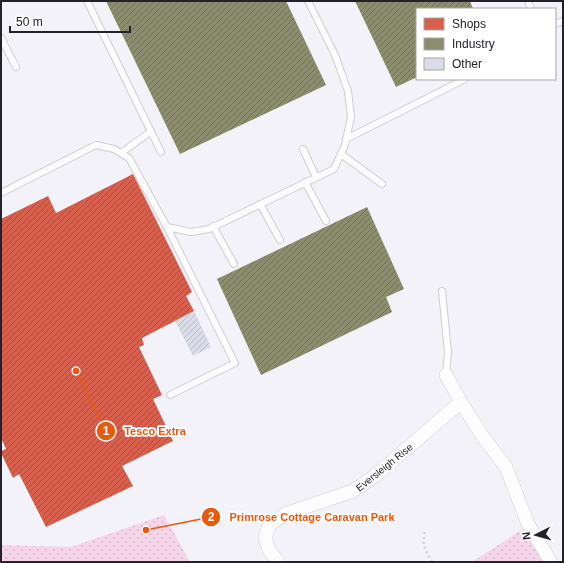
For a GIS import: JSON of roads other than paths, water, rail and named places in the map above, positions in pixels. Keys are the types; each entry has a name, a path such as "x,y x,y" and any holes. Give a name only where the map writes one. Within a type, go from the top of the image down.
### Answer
{"street":[{"path":"446,375 482,437 506,467 528,524 551,562"},
{"name":"Eversleigh Rise","path":"278,562 269,550 265,538 269,525 285,514 353,491 376,475 461,402"}],"lane":[{"path":"87,1 161,152"},
{"path":"167,228 191,232 209,229 334,169 345,145 351,117 348,91 335,55 308,1"},
{"path":"1,38 16,67"},
{"path":"346,139 463,80"},
{"path":"121,153 150,132"},
{"path":"1,193 96,145 114,149 129,158 167,228 235,363 170,395"},
{"path":"303,149 316,177"},
{"path":"341,154 382,184"},
{"path":"305,182 326,221"},
{"path":"260,204 280,240"},
{"path":"213,226 234,264"},
{"path":"442,291 448,352 446,375"}],"place":[{"name":"Tesco Extra","path":"76,371"},
{"name":"Primrose Cottage Caravan Park","path":"146,530"}]}
